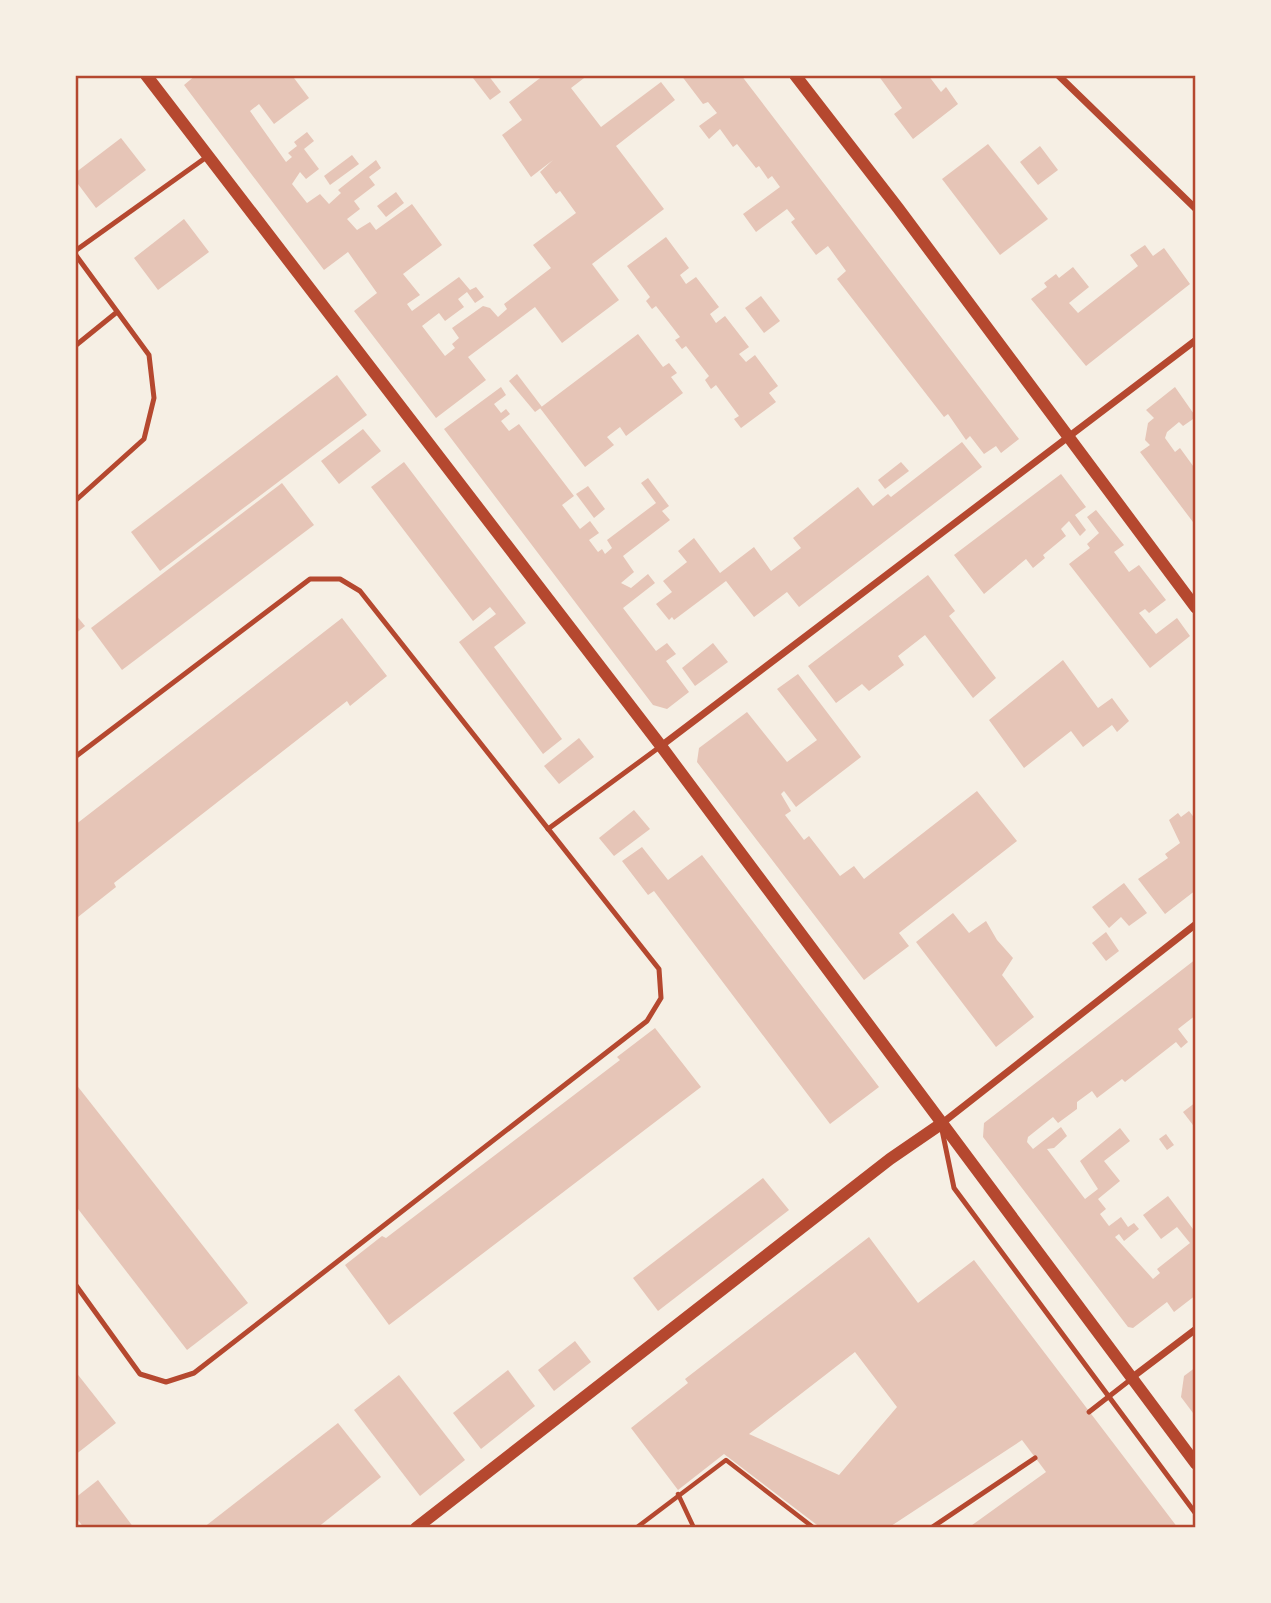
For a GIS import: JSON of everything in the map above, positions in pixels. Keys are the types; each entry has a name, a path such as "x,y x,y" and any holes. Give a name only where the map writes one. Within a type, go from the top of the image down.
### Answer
{"street":[{"path":"146,75 661,746 1130,1380 1196,1464"},
{"path":"795,75 898,208 1196,608"},
{"path":"1058,75 1196,209"},
{"path":"661,746 1196,340"},
{"path":"416,1528 1196,924"},
{"path":"1130,1380 1196,1329"}],"lane":[{"path":"75,501 144,439 155,398 149,355 75,253 208,156"},
{"path":"75,346 117,312"},
{"path":"75,757 310,579 341,579 360,591 659,969 661,998 647,1021 194,1373 166,1382 140,1374 75,1284"},
{"path":"548,829 661,746"},
{"path":"941,1124 954,1188 1107,1398 1196,1514"},
{"path":"1089,1412 1130,1380"},
{"path":"931,1528 1035,1458"}],"path":[{"path":"636,1528 726,1460 814,1528"},
{"path":"678,1494 694,1528"}],"building":[{"path":"196,75 298,75 294,78 309,98 274,124 259,104 250,111 286,162 292,157 288,153 297,146 294,142 307,132 314,141 304,149 319,169 306,179 300,172 292,184 307,203 320,194 329,204 341,193 338,190 376,160 381,168 369,177 375,185 354,201 360,209 347,219 357,230 370,222 376,230 412,204 442,245 403,274 420,295 407,304 412,311 459,277 470,290 476,287 484,297 475,303 467,292 458,299 464,307 445,321 439,313 422,326 445,356 455,348 452,344 459,338 452,328 483,306 490,308 498,317 507,309 504,304 551,268 533,245 576,213 560,191 556,194 540,172 553,160 531,177 502,135 522,120 509,102 544,75 588,75 571,88 601,127 661,82 675,100 616,146 664,209 592,264 619,300 562,343 535,307 468,357 486,380 436,418 354,311 377,293 348,252 324,270 184,85"},
{"path":"477,75 488,75 501,92 490,100 473,78"},
{"path":"681,75 741,75 1019,439 1001,453 996,446 984,454 970,436 966,440 948,414 944,417 837,279 846,271 828,246 816,255 791,222 795,219 787,209 756,232 743,214 780,187 772,176 768,179 759,166 756,168 737,144 733,147 720,129 709,139 699,126 717,113 708,102 703,104"},
{"path":"878,75 928,75 941,92 946,87 958,104 913,139 894,114 902,108"},
{"path":"121,138 146,170 96,208 75,180 75,173"},
{"path":"988,144 1048,219 1000,255 942,179"},
{"path":"1040,146 1058,170 1038,185 1020,162"},
{"path":"352,155 359,164 330,185 324,176"},
{"path":"396,192 404,203 386,217 377,206"},
{"path":"184,219 209,252 158,290 134,258"},
{"path":"666,237 689,268 680,275 686,284 696,277 719,307 710,314 716,323 725,316 749,347 739,354 746,362 755,355 778,386 769,393 776,402 741,428 734,419 739,416 716,385 711,389 705,380 709,376 686,346 682,349 675,340 680,337 656,306 652,309 646,301 650,297 627,266"},
{"path":"1145,245 1153,256 1164,248 1190,284 1086,366 1031,299 1047,287 1044,283 1056,274 1059,278 1073,267 1089,287 1069,303 1078,313 1138,266 1130,255"},
{"path":"761,296 780,321 764,333 745,308"},
{"path":"638,334 663,367 669,363 677,373 671,377 683,393 626,436 620,427 607,437 614,445 585,467 540,408"},
{"path":"517,374 542,407 535,412 509,381"},
{"path":"337,375 367,415 160,571 131,532"},
{"path":"501,387 506,395 494,404 501,413 506,409 510,414 501,421 509,431 519,424 574,496 562,505 580,529 590,521 599,533 589,540 598,552 602,549 605,554 612,548 607,540 656,503 641,483 648,478 669,506 662,511 670,520 623,556 634,572 621,583 631,588 648,574 655,583 623,608 656,651 667,643 676,654 666,661 689,692 667,709 653,705 444,429"},
{"path":"1175,387 1196,417 1183,426 1179,422 1167,432 1165,438 1175,452 1180,448 1196,470 1196,526 1140,452 1150,445 1145,440 1148,423 1154,418 1146,410"},
{"path":"363,429 381,451 339,484 321,461"},
{"path":"962,442 982,467 799,607 787,592 754,617 726,581 674,620 672,617 669,620 656,604 672,592 663,581 687,562 678,551 694,538 720,573 754,547 771,571 801,548 793,538 858,487 873,506 888,494 891,497"},
{"path":"404,462 526,623 494,647 562,739 543,754 459,642 496,614 490,607 473,621 371,487"},
{"path":"901,462 909,471 885,489 878,480"},
{"path":"1061,474 1086,507 1075,515 1086,530 1080,536 1069,521 1061,529 1066,536 1043,555 1045,558 1033,568 1026,559 984,594 954,555"},
{"path":"282,483 314,525 122,670 91,628"},
{"path":"588,486 605,509 594,518 576,494"},
{"path":"1096,510 1124,545 1114,552 1129,572 1139,565 1166,600 1149,613 1145,609 1139,613 1156,634 1177,618 1190,636 1150,668 1069,564 1090,548 1087,544 1099,533 1087,517"},
{"path":"928,575 955,611 949,616 996,678 973,698 925,635 898,656 904,665 869,691 862,684 836,703 808,666"},
{"path":"75,614 85,626 75,634"},
{"path":"342,618 387,676 350,706 347,701 114,883 116,887 78,917 75,825"},
{"path":"713,643 728,662 695,686 682,668"},
{"path":"1063,660 1098,708 1112,698 1129,721 1117,732 1112,725 1083,747 1071,731 1024,768 989,720"},
{"path":"798,674 861,757 796,807 784,791 781,794 791,811 785,815 804,840 809,836 840,876 854,866 864,879 977,791 1017,841 899,933 909,946 864,980 697,762 699,748 747,712 787,762 817,740 777,689"},
{"path":"579,738 594,757 559,784 544,766"},
{"path":"634,810 650,829 614,856 599,838"},
{"path":"1189,811 1196,820 1196,890 1165,914 1138,879 1168,858 1165,854 1180,843 1169,820 1178,813 1181,817"},
{"path":"642,847 668,880 702,855 879,1087 830,1124 654,891 648,895 622,861"},
{"path":"1124,883 1147,913 1129,926 1121,917 1109,928 1092,907"},
{"path":"953,913 969,933 986,921 997,940 1013,958 1002,975 1034,1017 996,1047 916,942"},
{"path":"1106,932 1119,951 1106,961 1092,943"},
{"path":"1196,959 1196,1015 1178,1029 1188,1042 1181,1048 1176,1042 1125,1082 1122,1079 1097,1098 1092,1091 1077,1102 1077,1109 1058,1123 1053,1117 1028,1137 1027,1142 1033,1149 1061,1127 1067,1136 1054,1148 1047,1149 1085,1199 1098,1189 1080,1161 1120,1128 1130,1141 1104,1161 1120,1181 1098,1199 1106,1209 1100,1214 1109,1226 1121,1217 1128,1227 1134,1223 1139,1229 1124,1241 1119,1234 1115,1237 1153,1279 1160,1273 1157,1269 1190,1243 1177,1227 1161,1239 1143,1215 1168,1196 1196,1233 1196,1295 1174,1312 1167,1302 1133,1328 1128,1327 983,1137 984,1123"},
{"path":"655,1028 701,1087 389,1325 345,1265 382,1236 386,1238 620,1060 617,1057"},
{"path":"75,1083 248,1303 187,1350 75,1205"},
{"path":"1196,1102 1196,1129 1183,1112"},
{"path":"1166,1134 1174,1145 1167,1150 1159,1139"},
{"path":"763,1178 789,1210 658,1311 633,1278"},
{"path":"869,1237 918,1303 974,1260 1178,1528 968,1528 1046,1472 1022,1440 888,1528 821,1528 724,1454 678,1490 631,1428 688,1383 685,1379","holes":["855,1352 897,1407 839,1475 749,1434"]},
{"path":"575,1341 591,1362 554,1391 538,1370"},
{"path":"1196,1367 1196,1417 1181,1397 1184,1376"},
{"path":"508,1370 535,1406 481,1449 453,1413"},
{"path":"75,1371 116,1423 75,1455"},
{"path":"399,1375 465,1460 420,1496 354,1410"},
{"path":"338,1423 381,1477 317,1528 203,1528"},
{"path":"98,1480 134,1528 84,1528 75,1516 75,1498"}]}
